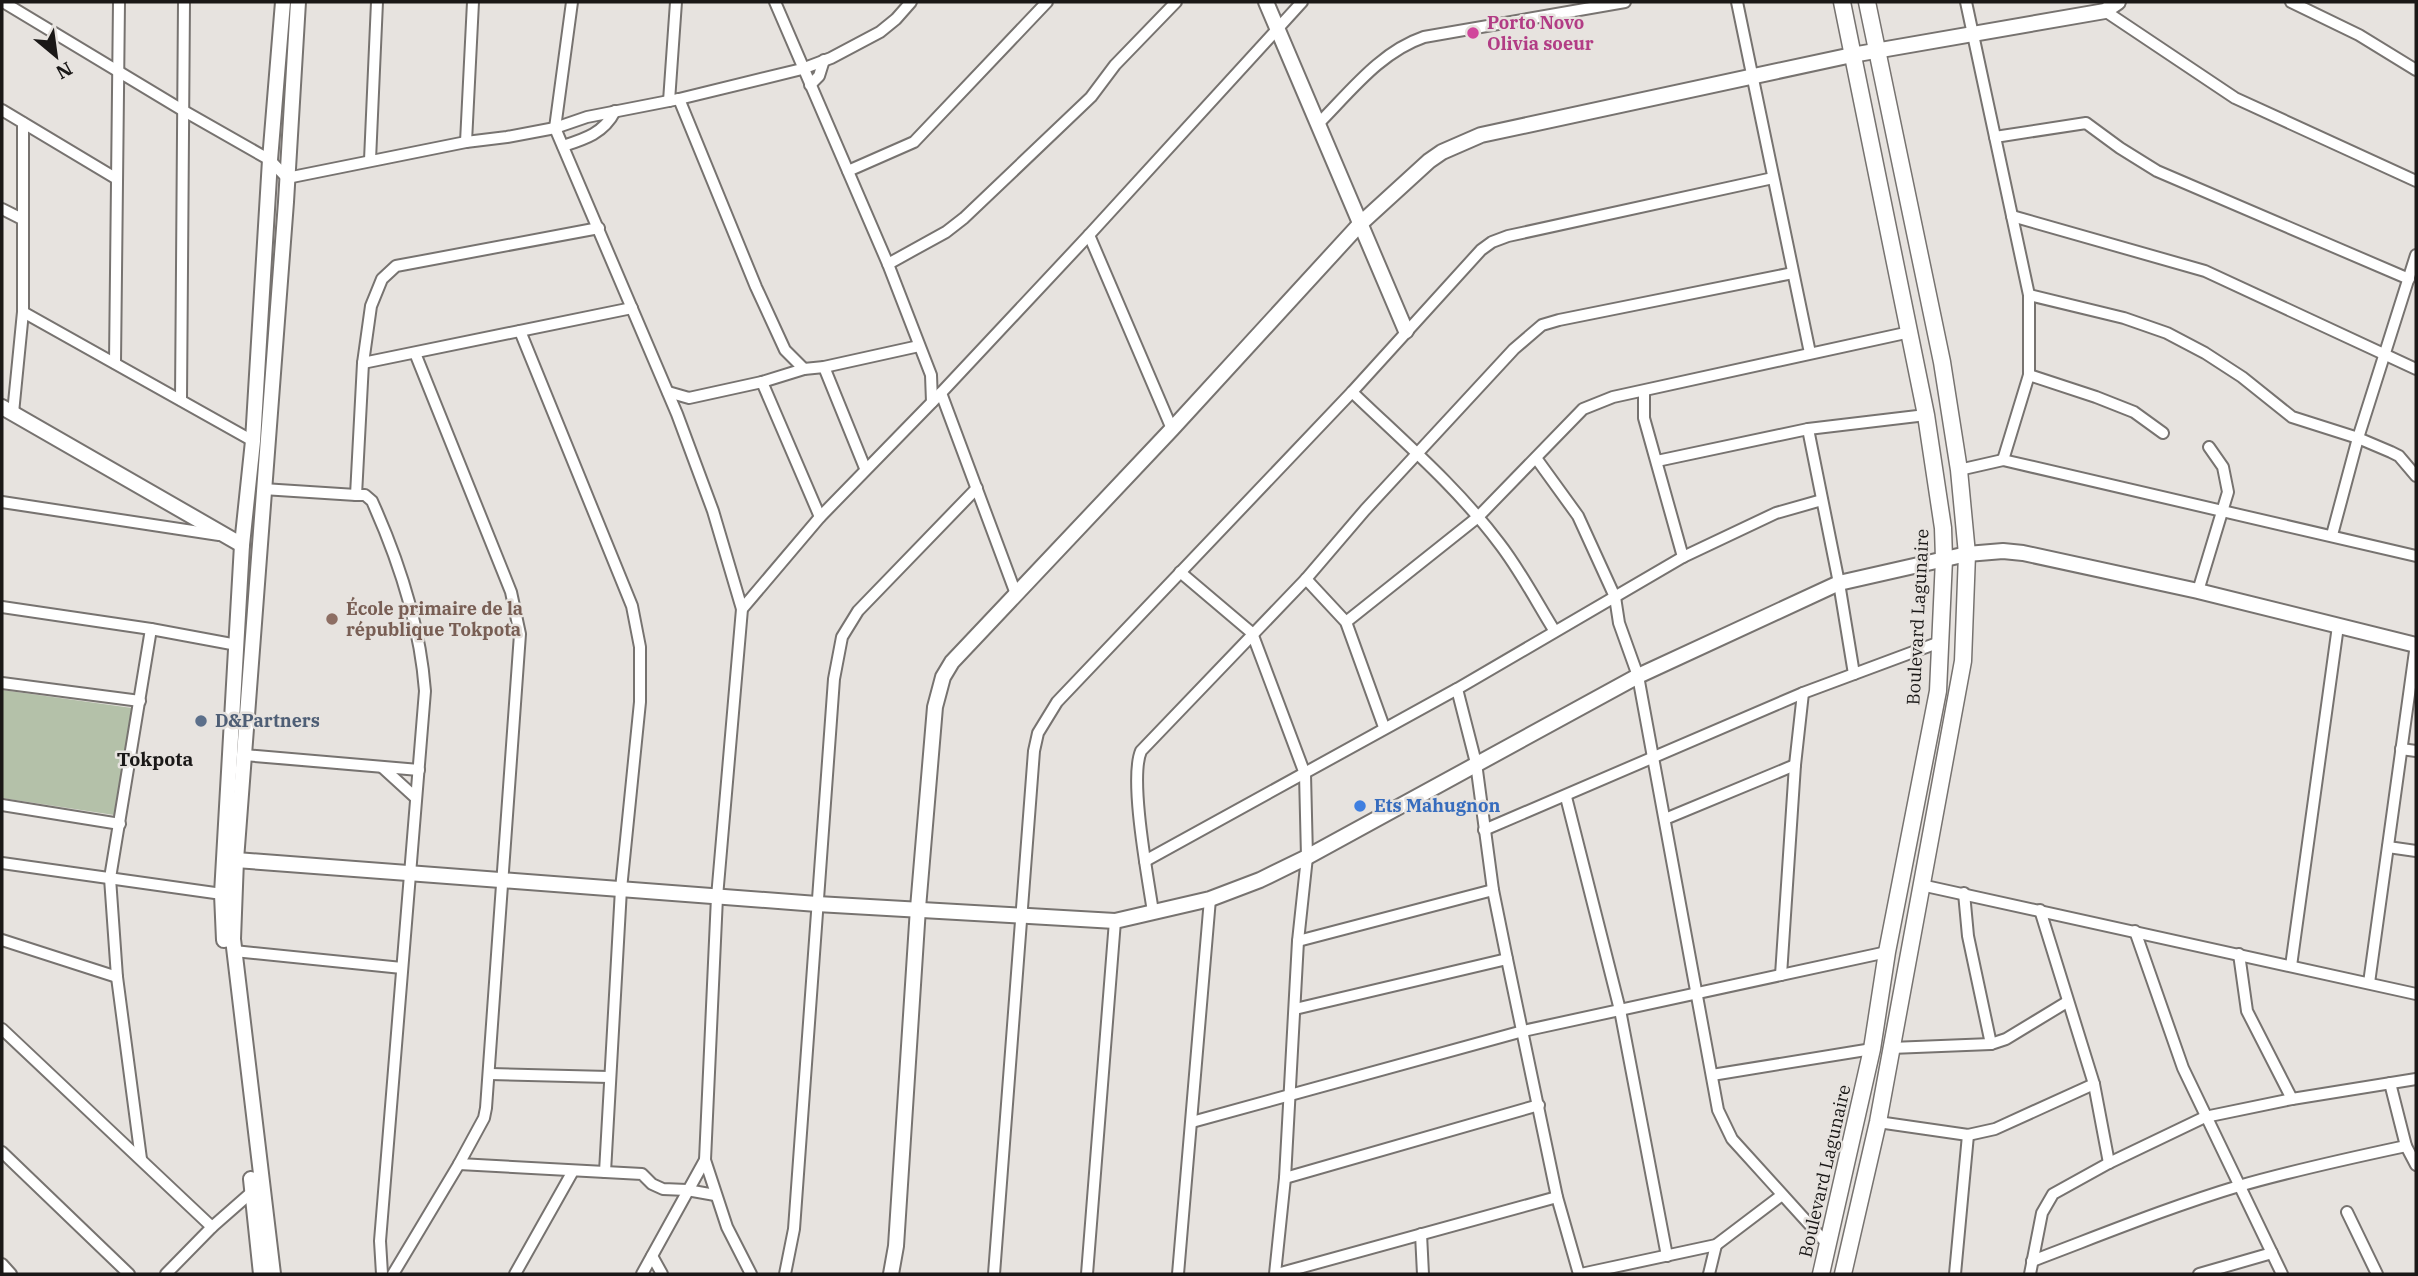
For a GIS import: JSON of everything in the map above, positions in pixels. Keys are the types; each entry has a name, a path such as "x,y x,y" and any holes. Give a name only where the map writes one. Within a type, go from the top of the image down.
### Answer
{"main road":[{"name":"Boulevard Lagunaire","path":"1821,1274 1872,1049 1887,952 1938,691 1944,559 1943,528 1926,415 1842,2"},
{"path":"1843,1274 1878,1122 1963,662 1968,554 1959,470 1942,362 1867,2"}],"street":[{"path":"3,2 270,160 287,178"},
{"path":"115,363 119,2"},
{"path":"181,400 184,2"},
{"path":"261,1274 225,951 222,894 242,545 253,441 270,160 283,2"},
{"path":"273,1274 234,951 236,860 298,2"},
{"path":"370,160 377,2"},
{"path":"466,142 473,2"},
{"path":"572,2 555,128 677,414 713,511 742,609 717,897 705,1160 727,1227 751,1274"},
{"path":"676,2 674,100 785,350 804,369"},
{"path":"775,2 888,264 932,375 932,402"},
{"path":"287,178 466,142 555,128 573,120 674,100 802,69 824,61 880,32 911,2"},
{"path":"848,171 914,142 1047,2"},
{"path":"888,264 946,232 964,218 1091,97 1115,65 1176,2"},
{"path":"1266,2 1406,331"},
{"path":"742,609 865,468 951,383 1302,2"},
{"path":"1318,124 1374,67 1412,41 1625,2"},
{"path":"1737,2 1810,353"},
{"path":"1966,2 2029,295 2029,375 2003,460"},
{"path":"891,1274 935,707 941,685 952,662 1172,429 1360,224 1429,161 1442,152 1481,135 1852,55 2105,11 2118,2"},
{"path":"2295,3 2359,36 2416,70"},
{"path":"2105,11 2235,98 2416,181"},
{"path":"810,85 819,76 824,61"},
{"path":"2,110 117,179"},
{"path":"563,146 596,134 609,123 615,111"},
{"path":"23,123 23,312 8,410 242,545"},
{"path":"1995,137 2086,123 2157,171 2412,275"},
{"path":"994,1274 1032,769 1038,733 1057,702 1352,392 1481,250 1508,236 1773,178"},
{"path":"2,209 22,219"},
{"path":"2012,216 2205,271 2416,369"},
{"path":"356,495 363,363 371,306 382,279 396,265 598,228"},
{"path":"1089,235 1172,429"},
{"path":"882,251 900,255"},
{"path":"2332,535 2358,438 2412,275 2416,255"},
{"path":"1153,912 1136,768 1141,751 1306,579 1514,349 1542,325 1793,273"},
{"path":"2029,295 2124,318 2167,333 2242,377 2292,417 2358,438 2399,456 2416,476"},
{"path":"363,363 632,308"},
{"path":"23,312 253,441"},
{"path":"520,331 632,606 640,647 639,702 621,889 605,1172"},
{"path":"1346,622 1478,517 1583,409 1613,397 1910,332"},
{"path":"668,392 689,398 762,382 804,369 919,346"},
{"path":"784,376 785,350"},
{"path":"393,1274 484,1118 490,1073 520,634 511,592 415,353"},
{"path":"824,367 865,468"},
{"path":"932,375 951,383"},
{"path":"2029,375 2134,412 2163,433"},
{"path":"762,382 820,517"},
{"path":"1644,390 1644,418 1683,557"},
{"path":"1352,392 1478,517 1500,545 1554,630"},
{"path":"941,393 1016,594"},
{"path":"677,414 689,398"},
{"path":"1657,461 1808,429 1926,415"},
{"path":"1808,429 1854,674"},
{"path":"2198,592 2229,485 2219,459 2209,447"},
{"path":"1536,458 1578,516 1615,597 1619,623 1638,676 1718,1110 1732,1139 1829,1246"},
{"path":"1959,470 2003,460 2416,556"},
{"path":"785,1274 794,1229 834,679 842,637 868,598 977,488"},
{"path":"263,489 365,495 372,501 392,547 421,650 425,691 380,1241 382,1274"},
{"path":"1145,861 1457,689 1683,557 1776,513 1822,500"},
{"path":"2,502 225,536"},
{"path":"236,860 817,904 1115,921 1210,899 1260,880 1638,676 1839,583 1968,554 2003,551 2023,553 2198,592 2416,644 2369,983"},
{"path":"1180,572 1252,633 1305,774 1307,857 1298,940 1291,1095 1276,1274 1557,1196"},
{"path":"1306,579 1346,622 1384,727"},
{"path":"2,607 151,629 237,646"},
{"path":"2291,966 2338,626"},
{"path":"141,1159 117,977 110,878 151,629"},
{"path":"1484,830 1803,694 1940,642"},
{"path":"2,682 140,701"},
{"path":"1457,689 1476,763 1493,890 1507,959 1557,1196 1580,1274 1716,1245 1782,1195"},
{"path":"1780,975 1795,765 1803,694"},
{"path":"2401,749 2416,751"},
{"path":"244,755 419,770"},
{"path":"1665,818 1795,765"},
{"path":"382,767 416,798"},
{"path":"1566,797 1620,1010 1667,1256"},
{"path":"2,805 120,824"},
{"path":"2388,847 2416,851"},
{"path":"2,863 222,894"},
{"path":"1921,885 2416,993"},
{"path":"1298,940 1493,890"},
{"path":"1964,893 1968,936 1992,1044"},
{"path":"1178,1274 1210,899"},
{"path":"2040,910 2094,1084 2109,1163"},
{"path":"1087,1274 1115,921"},
{"path":"2134,931 2176,1052 2283,1274"},
{"path":"2,940 117,977"},
{"path":"234,951 401,968"},
{"path":"1192,1122 1523,1031 1887,952"},
{"path":"2239,954 2247,1011 2292,1099"},
{"path":"1295,1009 1507,959"},
{"path":"1891,1048 1992,1044 2006,1039 2067,1002"},
{"path":"2,1029 212,1227"},
{"path":"1712,1075 1872,1049"},
{"path":"490,1073 609,1077"},
{"path":"2030,1274 2042,1213 2053,1194 2109,1163 2205,1117 2292,1099 2416,1079"},
{"path":"2390,1083 2406,1146 2416,1165"},
{"path":"1878,1122 1968,1135 1995,1129 2094,1084"},
{"path":"1285,1178 1539,1105"},
{"path":"1955,1274 1968,1135"},
{"path":"2032,1261 2239,1186 2406,1146"},
{"path":"2,1152 129,1274"},
{"path":"642,1274 705,1160"},
{"path":"459,1164 642,1174 657,1187 715,1195"},
{"path":"515,1274 573,1171"},
{"path":"166,1274 212,1227 253,1191"},
{"path":"2347,1212 2377,1274"},
{"path":"1421,1234 1423,1274"},
{"path":"1709,1274 1716,1245"},
{"path":"2199,1274 2272,1253"},
{"path":"652,1256 662,1274"},
{"path":"2,1264 11,1274"}],"green space":[{"path":"2,690 132,708 114,815 2,798"}],"place":[{"name":"Porto Novo Olivia soeur","path":"1473,33"},
{"name":"École primaire de la république Tokpota","path":"332,619"},
{"name":"D&Partners","path":"201,721"},
{"name":"Ets Mahugnon","path":"1360,806"}],"district":[{"name":"Tokpota","path":"155,759"}]}
